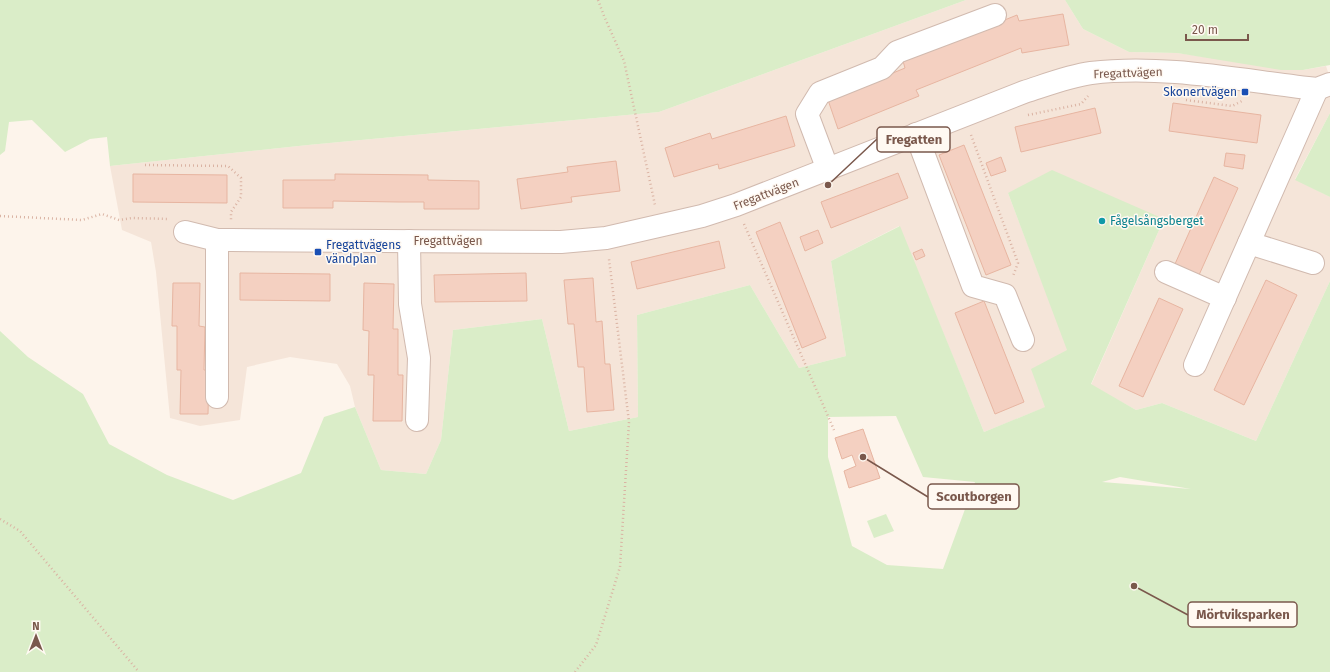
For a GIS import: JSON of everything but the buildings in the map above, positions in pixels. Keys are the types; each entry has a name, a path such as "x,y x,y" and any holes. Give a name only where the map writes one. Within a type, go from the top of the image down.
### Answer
{"street":[{"path":"828,170 807,114 820,93 882,68 897,52 995,15"},
{"name":"Fregattvägen","path":"184,232 224,240 561,242 606,238 660,227 736,205 1024,92 1090,73 1142,70 1177,72 1323,87"},
{"path":"1195,365 1249,243 1323,87"},
{"path":"916,134 973,286 1005,295 1023,340"},
{"path":"218,397 224,240"},
{"path":"410,241 410,304 418,358 417,420"},
{"path":"1249,243 1313,263"},
{"path":"1166,272 1225,298"}],"path":[{"path":"598,0 624,61 660,227"},
{"path":"1028,115 1081,104 1086,98"},
{"path":"1186,100 1232,106 1238,103"},
{"path":"964,116 1018,263 1005,295"},
{"path":"145,165 228,166 241,178 241,197 231,212 224,240"},
{"path":"736,205 834,430"},
{"path":"0,216 82,220 102,214 119,220 132,218 174,219 184,232"},
{"path":"575,672 596,644 620,567 629,422 606,238"},
{"path":"0,519 20,530 139,672"}],"shaded area":[{"path":"966,0 1065,0 1083,29 1129,52 1177,53 1303,70 1326,66 1330,78 1330,113 1295,179 1330,197 1330,281 1256,441 1162,403 1136,410 1091,385 1164,219 1008,193 1068,350 1046,407 984,432 899,226 831,261 846,356 799,368 750,285 637,315 638,417 569,431 542,319 453,330 441,440 426,474 381,470 355,407 350,386 337,364 290,357 247,367 240,420 200,426 170,418 156,272 151,242 122,230 110,166 308,145 659,112"}],"green space":[{"path":"0,0 966,0 659,112 308,145 110,166 107,137 90,139 65,152 32,120 9,122 5,151 0,155"},
{"path":"1065,0 1330,0 1330,65 1303,70 1281,70 1177,53 1129,52 1083,29"},
{"path":"1330,113 1330,197 1295,180"},
{"path":"1052,170 1164,219 1091,384 1136,410 1162,403 1256,441 1330,281 1330,672 0,672 0,331 28,357 83,394 109,444 167,475 233,500 301,473 324,417 355,407 381,470 426,474 441,440 453,330 542,319 569,431 638,417 637,315 750,285 799,368 846,356 831,261 900,226 984,432 1045,407 1031,369 1067,350 1008,193","holes":["896,416 923,477 975,482 943,569 887,565 852,546 828,457 828,417","1120,477 1191,489 1102,482"]},
{"path":"886,514 894,531 874,538 867,521"}],"place":[{"name":"Skonertvägen","path":"1245,92"},
{"name":"Fregatten","path":"828,185"},
{"name":"Fågelsångsberget","path":"1102,221"},
{"name":"Fregattvägens vändplan","path":"318,252"},
{"name":"Scoutborgen","path":"863,457"},
{"name":"Mörtviksparken","path":"1134,586"}]}
